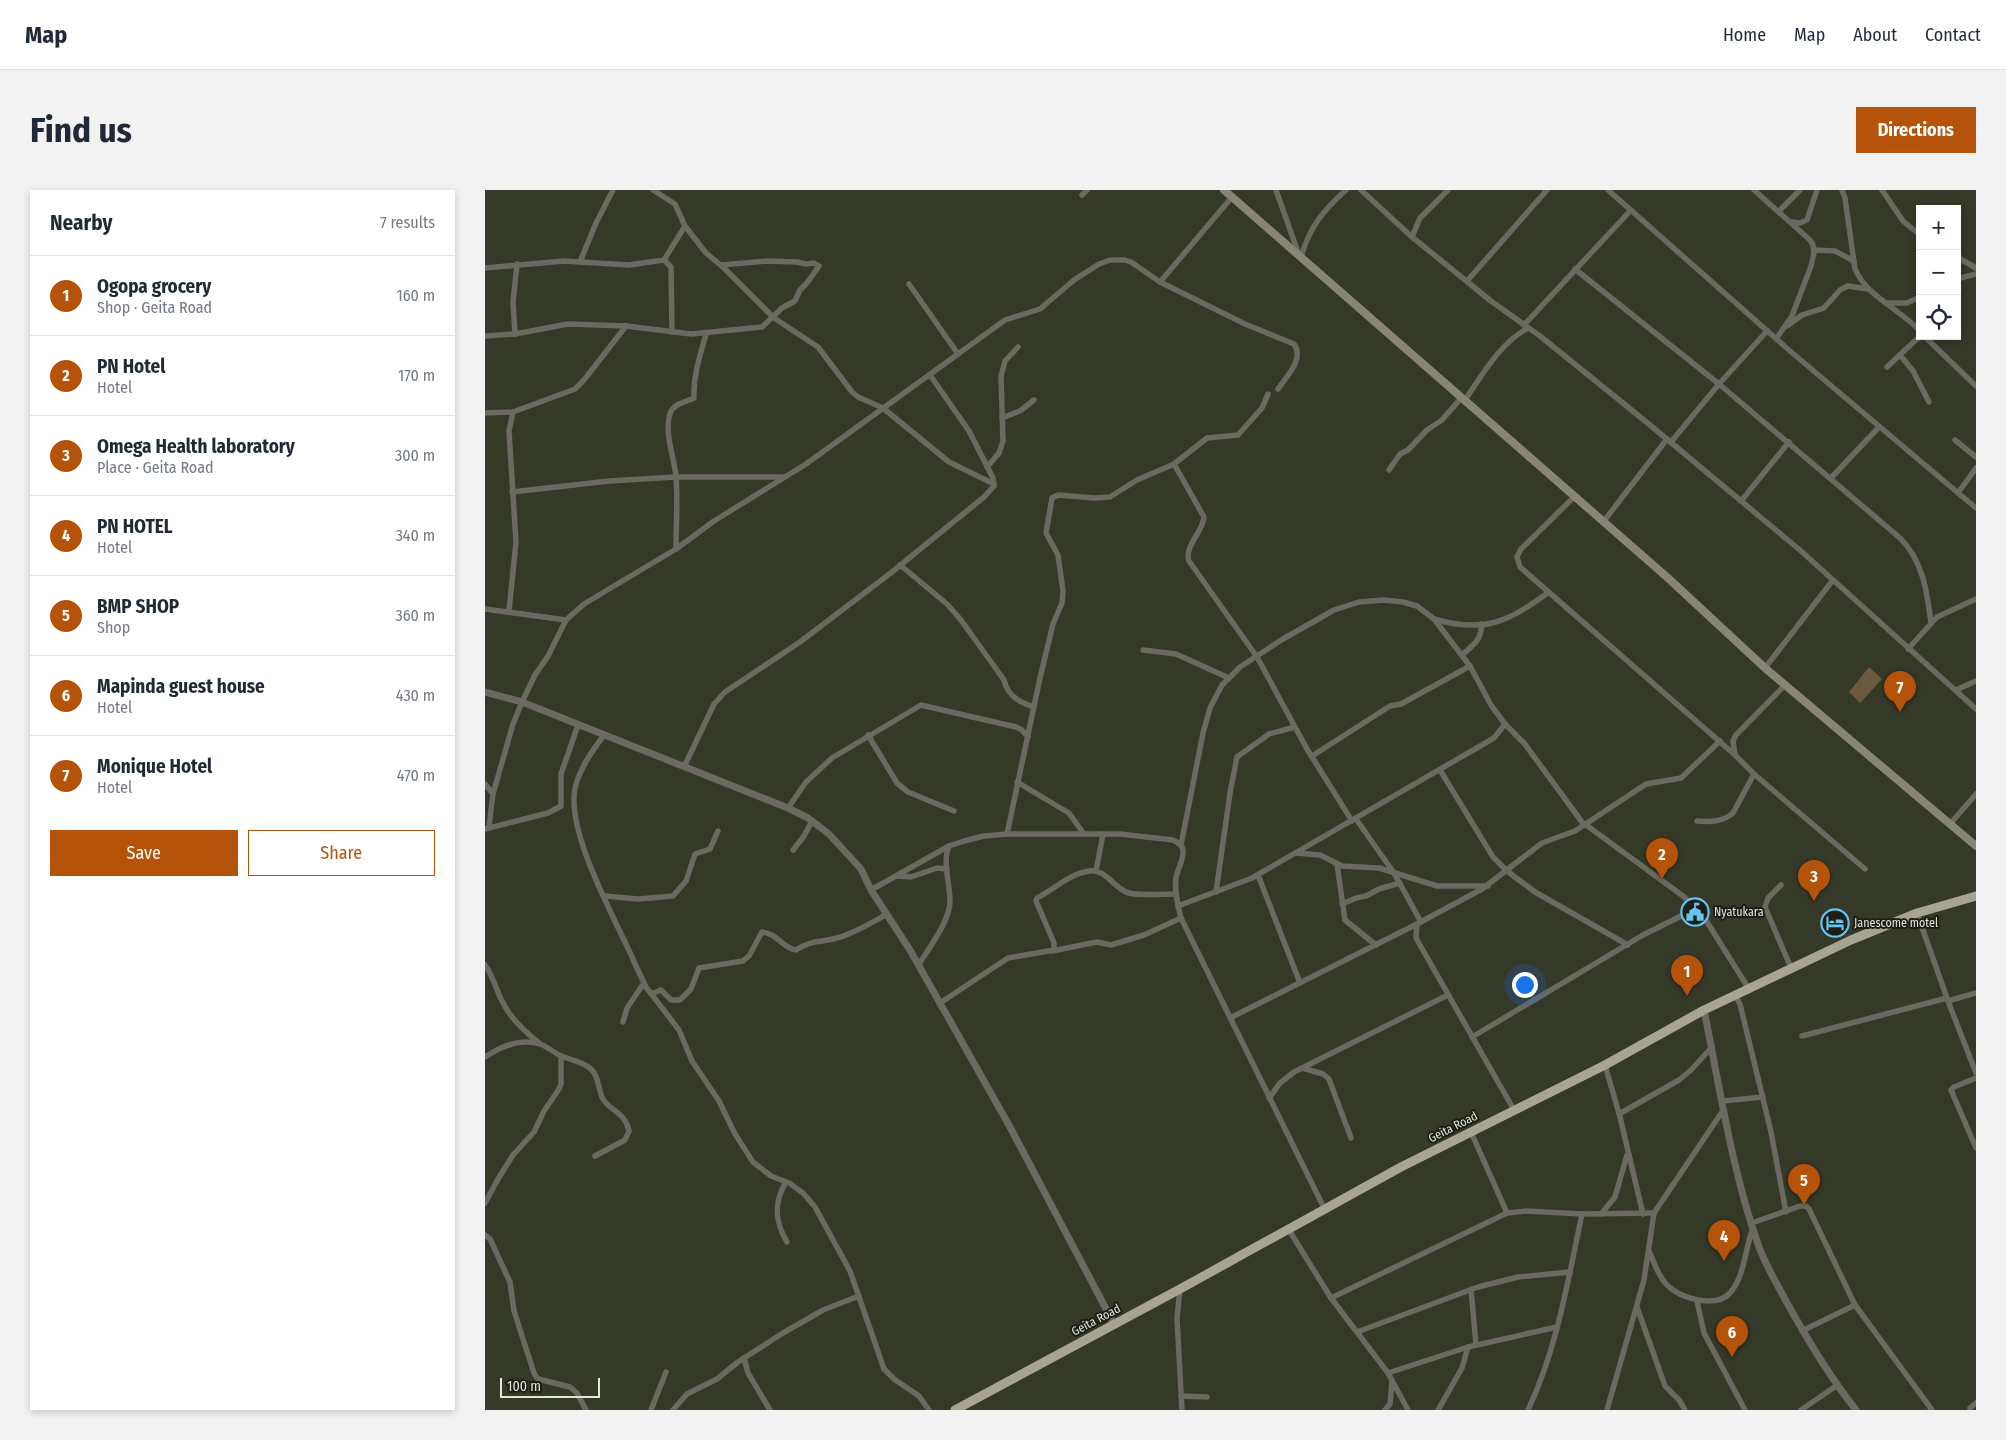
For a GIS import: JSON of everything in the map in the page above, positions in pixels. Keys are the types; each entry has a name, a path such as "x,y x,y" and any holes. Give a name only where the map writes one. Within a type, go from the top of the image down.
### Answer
{"highway":[{"name":"Geita Road","path":"961,1408 1401,1167 1605,1065 1704,1010 1851,940 1917,913 1976,896"}],"main road":[{"path":"1224,190 1604,521 1785,686 1976,846"}],"street":[{"path":"580,262 596,223 613,190"},
{"path":"653,190 675,204 685,226 706,253 721,265 774,318 818,347 853,392 883,408 949,462 994,484"},
{"path":"1276,190 1300,256"},
{"path":"1300,256 1306,238 1317,220 1345,190"},
{"path":"1361,190 1412,237 1669,441 1741,501 1833,580 1976,709"},
{"path":"1412,237 1421,218 1448,190"},
{"path":"1467,281 1547,190"},
{"path":"1609,190 1776,339 1976,508"},
{"path":"1754,190 1810,240 1814,250 1811,266 1795,310 1776,339"},
{"path":"1779,212 1800,190"},
{"path":"1790,222 1800,223 1807,220 1817,190"},
{"path":"1842,190 1858,276 1868,289 1903,314 1916,327"},
{"path":"1882,190 1903,221 1916,232"},
{"path":"1161,282 1232,197"},
{"path":"1389,470 1399,454 1408,450 1427,430 1442,420 1464,398 1491,363 1526,327 1575,269 1631,210"},
{"path":"664,260 685,226"},
{"path":"1814,250 1835,251 1854,261"},
{"path":"1961,259 1976,268"},
{"path":"485,268 564,261 629,265 664,260"},
{"path":"664,260 671,267 672,332"},
{"path":"578,725 561,774 561,806 549,813 487,828 493,794 513,724 522,702 535,675 548,656 567,620 584,604 677,549 714,521 806,464 1008,319 1040,309 1074,280 1099,264 1110,260 1131,262 1161,282 1245,324 1294,344 1298,350 1298,357 1295,365 1278,389"},
{"path":"485,336 515,334 567,324 627,326 706,334 762,327 774,318 782,308 795,301 800,290 814,274 819,264 767,261 721,265"},
{"path":"515,334 513,302 517,264"},
{"path":"1575,269 1719,384 1900,538 1915,555 1927,595 1931,623"},
{"path":"1961,278 1976,274"},
{"path":"909,284 958,354"},
{"path":"1783,329 1802,315 1824,308 1840,290 1848,286 1868,289"},
{"path":"1888,303 1911,302 1916,299"},
{"path":"1903,314 1911,302"},
{"path":"485,413 513,412 575,389 627,326"},
{"path":"1604,521 1669,441 1767,331"},
{"path":"677,549 676,477 670,436 670,418 672,410 676,406 694,398 696,368 706,334"},
{"path":"1887,367 1917,340"},
{"path":"1926,340 1976,386"},
{"path":"987,466 1001,448 1003,431 1001,376 1003,366 1018,347"},
{"path":"1900,354 1913,371 1929,402"},
{"path":"929,375 958,413 987,466 994,484"},
{"path":"1007,834 1053,624 1063,598 1058,555 1047,533 1052,498 1058,494 1095,498 1111,497 1137,480 1174,464 1207,438 1238,435 1262,408 1268,394"},
{"path":"1002,418 1020,411 1034,400"},
{"path":"509,611 515,557 509,431 513,412"},
{"path":"1831,478 1879,427"},
{"path":"1955,440 1976,457"},
{"path":"1741,501 1789,442"},
{"path":"1174,464 1204,517 1203,523 1188,552 1189,561 1257,657 1311,756 1354,820 1400,883 1419,923 1416,938 1514,1110"},
{"path":"1958,493 1976,468"},
{"path":"512,492 596,482 676,477 783,478"},
{"path":"684,767 714,704 725,692 800,642 900,565 984,497 994,484"},
{"path":"1575,496 1521,549 1517,557 1520,566 1735,754 1754,774 1865,869"},
{"path":"900,565 940,599 961,620 1004,680 1006,688 1020,702 1034,708"},
{"path":"1765,668 1833,580"},
{"path":"1434,619 1452,624 1481,624 1511,618 1549,592"},
{"path":"1908,649 1931,623 1943,613 1976,599"},
{"path":"1325,1210 1181,918 1176,894 1176,879 1183,852 1181,845 1208,716 1217,694 1229,678 1241,667 1334,610 1359,602 1384,600 1417,606 1434,619 1469,666 1488,701 1505,724 1524,743 1584,824 1697,908 1749,989"},
{"path":"485,609 567,620"},
{"path":"1462,656 1479,639 1482,631 1481,624"},
{"path":"1143,650 1176,654 1229,678"},
{"path":"1311,756 1391,706 1401,704 1469,666"},
{"path":"1956,690 1976,681"},
{"path":"1230,1018 1419,923 1488,886 1541,843 1575,831 1645,784 1681,778 1722,743 1734,738 1785,686"},
{"path":"485,692 522,702 788,808 812,821 829,834 861,869 871,890 919,964 1010,1127 1113,1324"},
{"path":"788,808 806,782 832,758 918,706 924,705 1016,727 1022,730 1028,737"},
{"path":"1178,906 1258,874 1296,853 1494,738 1505,724"},
{"path":"1216,892 1237,757 1269,734 1295,726"},
{"path":"604,735 587,758 578,778 574,807 581,840 644,983 679,1030 692,1061 719,1101 735,1134 753,1162 766,1173 786,1182 803,1193 815,1207 850,1271 884,1369 894,1379 919,1396 929,1410"},
{"path":"868,735 897,783 908,792 954,811"},
{"path":"1734,738 1735,754"},
{"path":"1440,770 1493,856 1507,871 1535,892 1627,945"},
{"path":"1697,822 1711,822 1729,817 1754,774"},
{"path":"1017,782 1069,813 1084,834"},
{"path":"485,784 493,794"},
{"path":"1950,824 1976,794"},
{"path":"793,850 804,836 812,821"},
{"path":"605,896 638,899 673,896 686,881 695,854 710,849 718,831"},
{"path":"871,890 949,846 964,841 1007,834 1142,836 1173,840 1181,845"},
{"path":"1097,871 1103,834"},
{"path":"919,964 940,932 950,905 946,855 949,846"},
{"path":"1296,853 1320,854 1345,867 1379,868 1441,887 1488,886"},
{"path":"1337,864 1346,921 1376,945"},
{"path":"897,876 911,877 937,868 947,868"},
{"path":"1052,951 1054,950 1054,943 1036,903 1036,899 1064,880 1088,871 1097,871 1127,893 1176,894"},
{"path":"1258,874 1300,983"},
{"path":"1342,904 1366,896 1379,889 1400,883"},
{"path":"1781,885 1768,898 1765,907 1791,968"},
{"path":"1472,1037 1627,945 1697,908"},
{"path":"1917,913 1947,999 1976,1073"},
{"path":"651,994 661,990 671,1000 680,1000 691,989 699,968 743,961 749,956 762,932 775,936 791,949 796,950 806,943 836,938 849,933 887,914"},
{"path":"940,1002 1008,958 1065,950 1097,942 1111,945 1143,935 1181,918"},
{"path":"485,965 502,1002 510,1014 524,1031 541,1045"},
{"path":"623,1022 629,1004 644,983"},
{"path":"1802,1036 1976,993"},
{"path":"1269,1098 1287,1077 1302,1068 1448,995"},
{"path":"1735,995 1763,1097 1786,1212"},
{"path":"1704,1010 1723,1105 1759,1248 1802,1331 1836,1386 1856,1410"},
{"path":"485,1057 495,1050 513,1044 532,1042 581,1063 593,1072 604,1100 622,1116 628,1128 625,1140 595,1156"},
{"path":"1619,1114 1679,1080 1712,1047"},
{"path":"485,1203 498,1178 533,1132 559,1089 561,1084 561,1056"},
{"path":"1605,1065 1643,1214"},
{"path":"1302,1068 1323,1074 1329,1079 1351,1138"},
{"path":"1976,1078 1953,1087 1951,1090 1976,1148"},
{"path":"1607,1410 1644,1280 1654,1213 1723,1105 1763,1097"},
{"path":"1471,1132 1507,1214"},
{"path":"1601,1214 1615,1197 1628,1153"},
{"path":"786,1182 779,1198 776,1216 778,1226 787,1242"},
{"path":"1753,1225 1800,1206 1806,1206 1809,1209 1855,1305 1932,1410"},
{"path":"1331,1298 1507,1214 1526,1211 1582,1214 1654,1213"},
{"path":"1527,1410 1536,1393 1557,1327 1582,1214"},
{"path":"1649,1250 1660,1276 1668,1286 1697,1301 1719,1299 1730,1294 1745,1261 1747,1244 1753,1225"},
{"path":"1289,1230 1331,1298 1388,1373 1408,1410"},
{"path":"485,1235 490,1239 510,1282 514,1311 535,1376 542,1380 570,1387 577,1393 586,1410"},
{"path":"1357,1332 1471,1289 1518,1277 1570,1272"},
{"path":"1180,1289 1177,1318 1182,1410"},
{"path":"1471,1289 1476,1345"},
{"path":"673,1410 687,1394 717,1379 744,1358 817,1313 859,1296"},
{"path":"1697,1301 1704,1334 1745,1410"},
{"path":"1802,1331 1855,1305"},
{"path":"1637,1308 1665,1386 1679,1400 1685,1410"},
{"path":"1388,1373 1467,1347 1557,1327"},
{"path":"1438,1410 1459,1374 1467,1347"},
{"path":"744,1358 748,1373 770,1410"},
{"path":"651,1410 666,1372"},
{"path":"1385,1410 1390,1404 1392,1381"},
{"path":"1801,1410 1836,1386"},
{"path":"1181,1396 1207,1396"},
{"path":"1970,1408 1976,1403"}],"shaded area":[{"path":"1869,667 1882,679 1860,703 1849,692"}],"place":[{"name":"Monique Hotel","path":"1900,712"},
{"name":"PN Hotel","path":"1662,879"},
{"name":"Omega Health laboratory","path":"1814,901"},
{"name":"Nyatukara","path":"1695,912"},
{"name":"Janescome motel","path":"1835,923"},
{"name":"Ogopa grocery","path":"1687,996"},
{"name":"BMP SHOP","path":"1804,1205"},
{"name":"PN HOTEL","path":"1724,1261"},
{"name":"Mapinda guest house","path":"1732,1357"}]}
